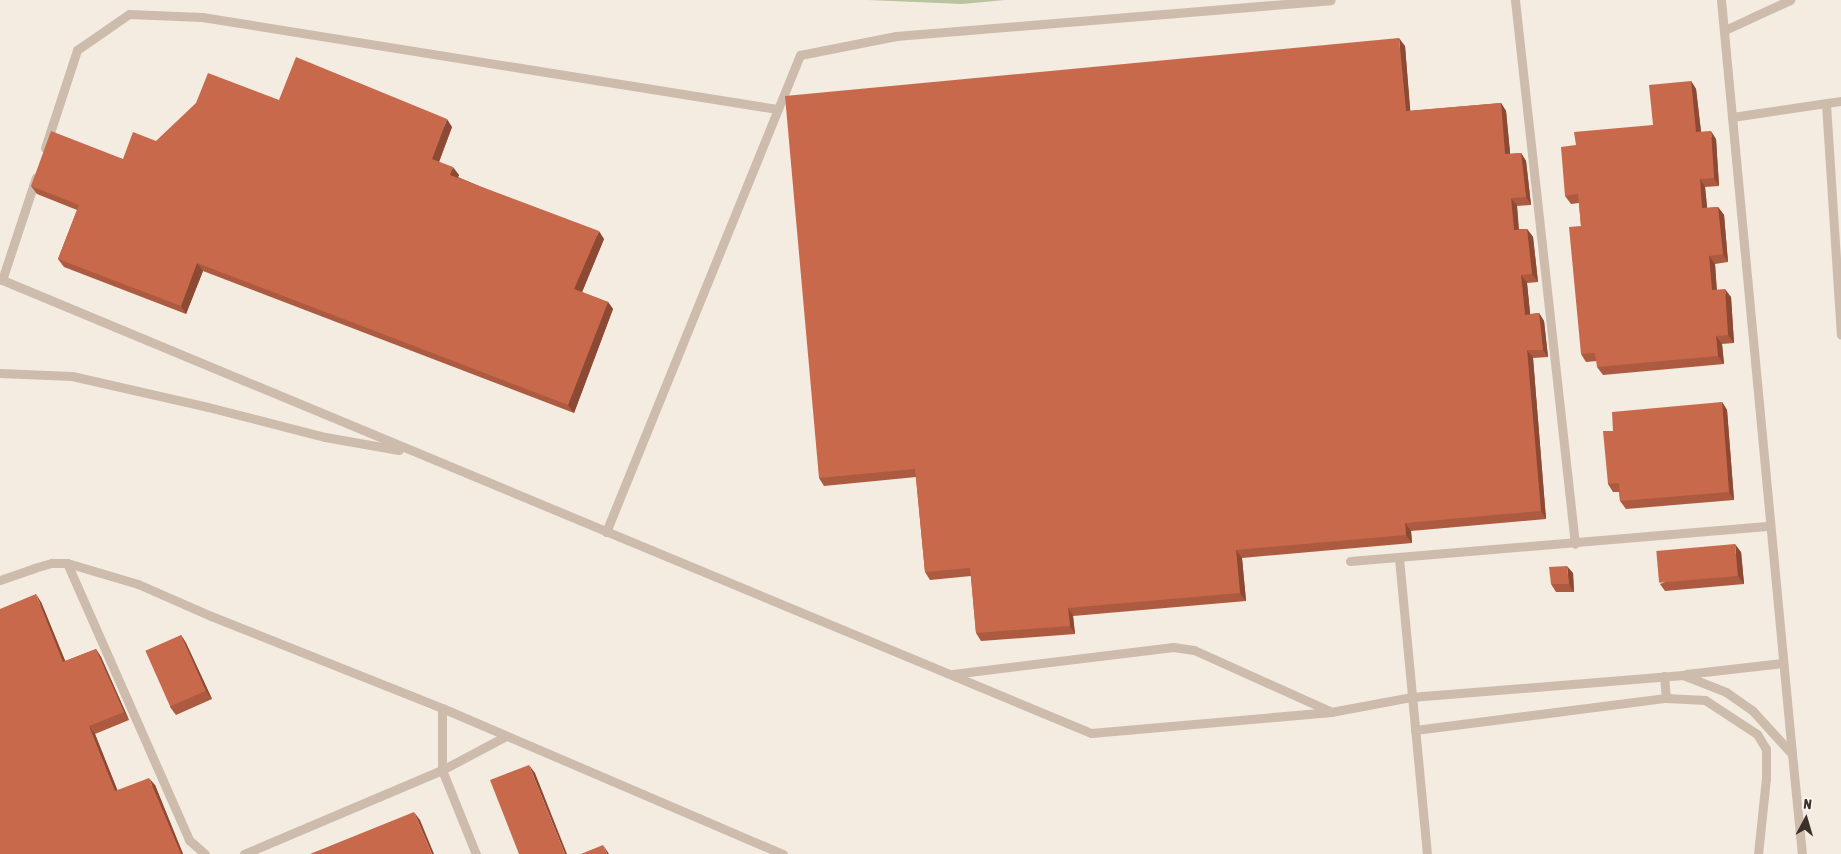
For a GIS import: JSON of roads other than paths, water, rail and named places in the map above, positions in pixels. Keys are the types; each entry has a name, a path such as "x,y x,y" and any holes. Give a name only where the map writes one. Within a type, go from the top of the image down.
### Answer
{"lane":[{"path":"606,532 800,55 896,36 1331,0"},
{"path":"1515,0 1575,544"},
{"path":"1722,0 1782,663 1802,853"},
{"path":"1725,30 1790,0"},
{"path":"777,110 202,17 129,14 77,50 1,279 1091,733 1331,712 1411,697 1683,675 1782,663"},
{"path":"1732,117 1841,101"},
{"path":"1826,104 1841,335"},
{"path":"0,373 72,376 208,407 325,437 415,452"},
{"path":"1350,561 1575,544 1770,526"},
{"path":"1399,558 1427,854"},
{"path":"67,563 189,840 204,854"},
{"path":"0,580 34,568 67,563 138,584 211,616 442,708 783,854"},
{"path":"950,674 1172,647 1194,650 1331,712"},
{"path":"1683,675 1726,692 1752,710 1792,754"},
{"path":"1664,676 1666,698"},
{"path":"1415,730 1666,698 1705,700 1757,734 1766,749 1766,778 1758,854"},
{"path":"442,708 442,770 476,854"},
{"path":"244,854 442,770 506,736"}]}
